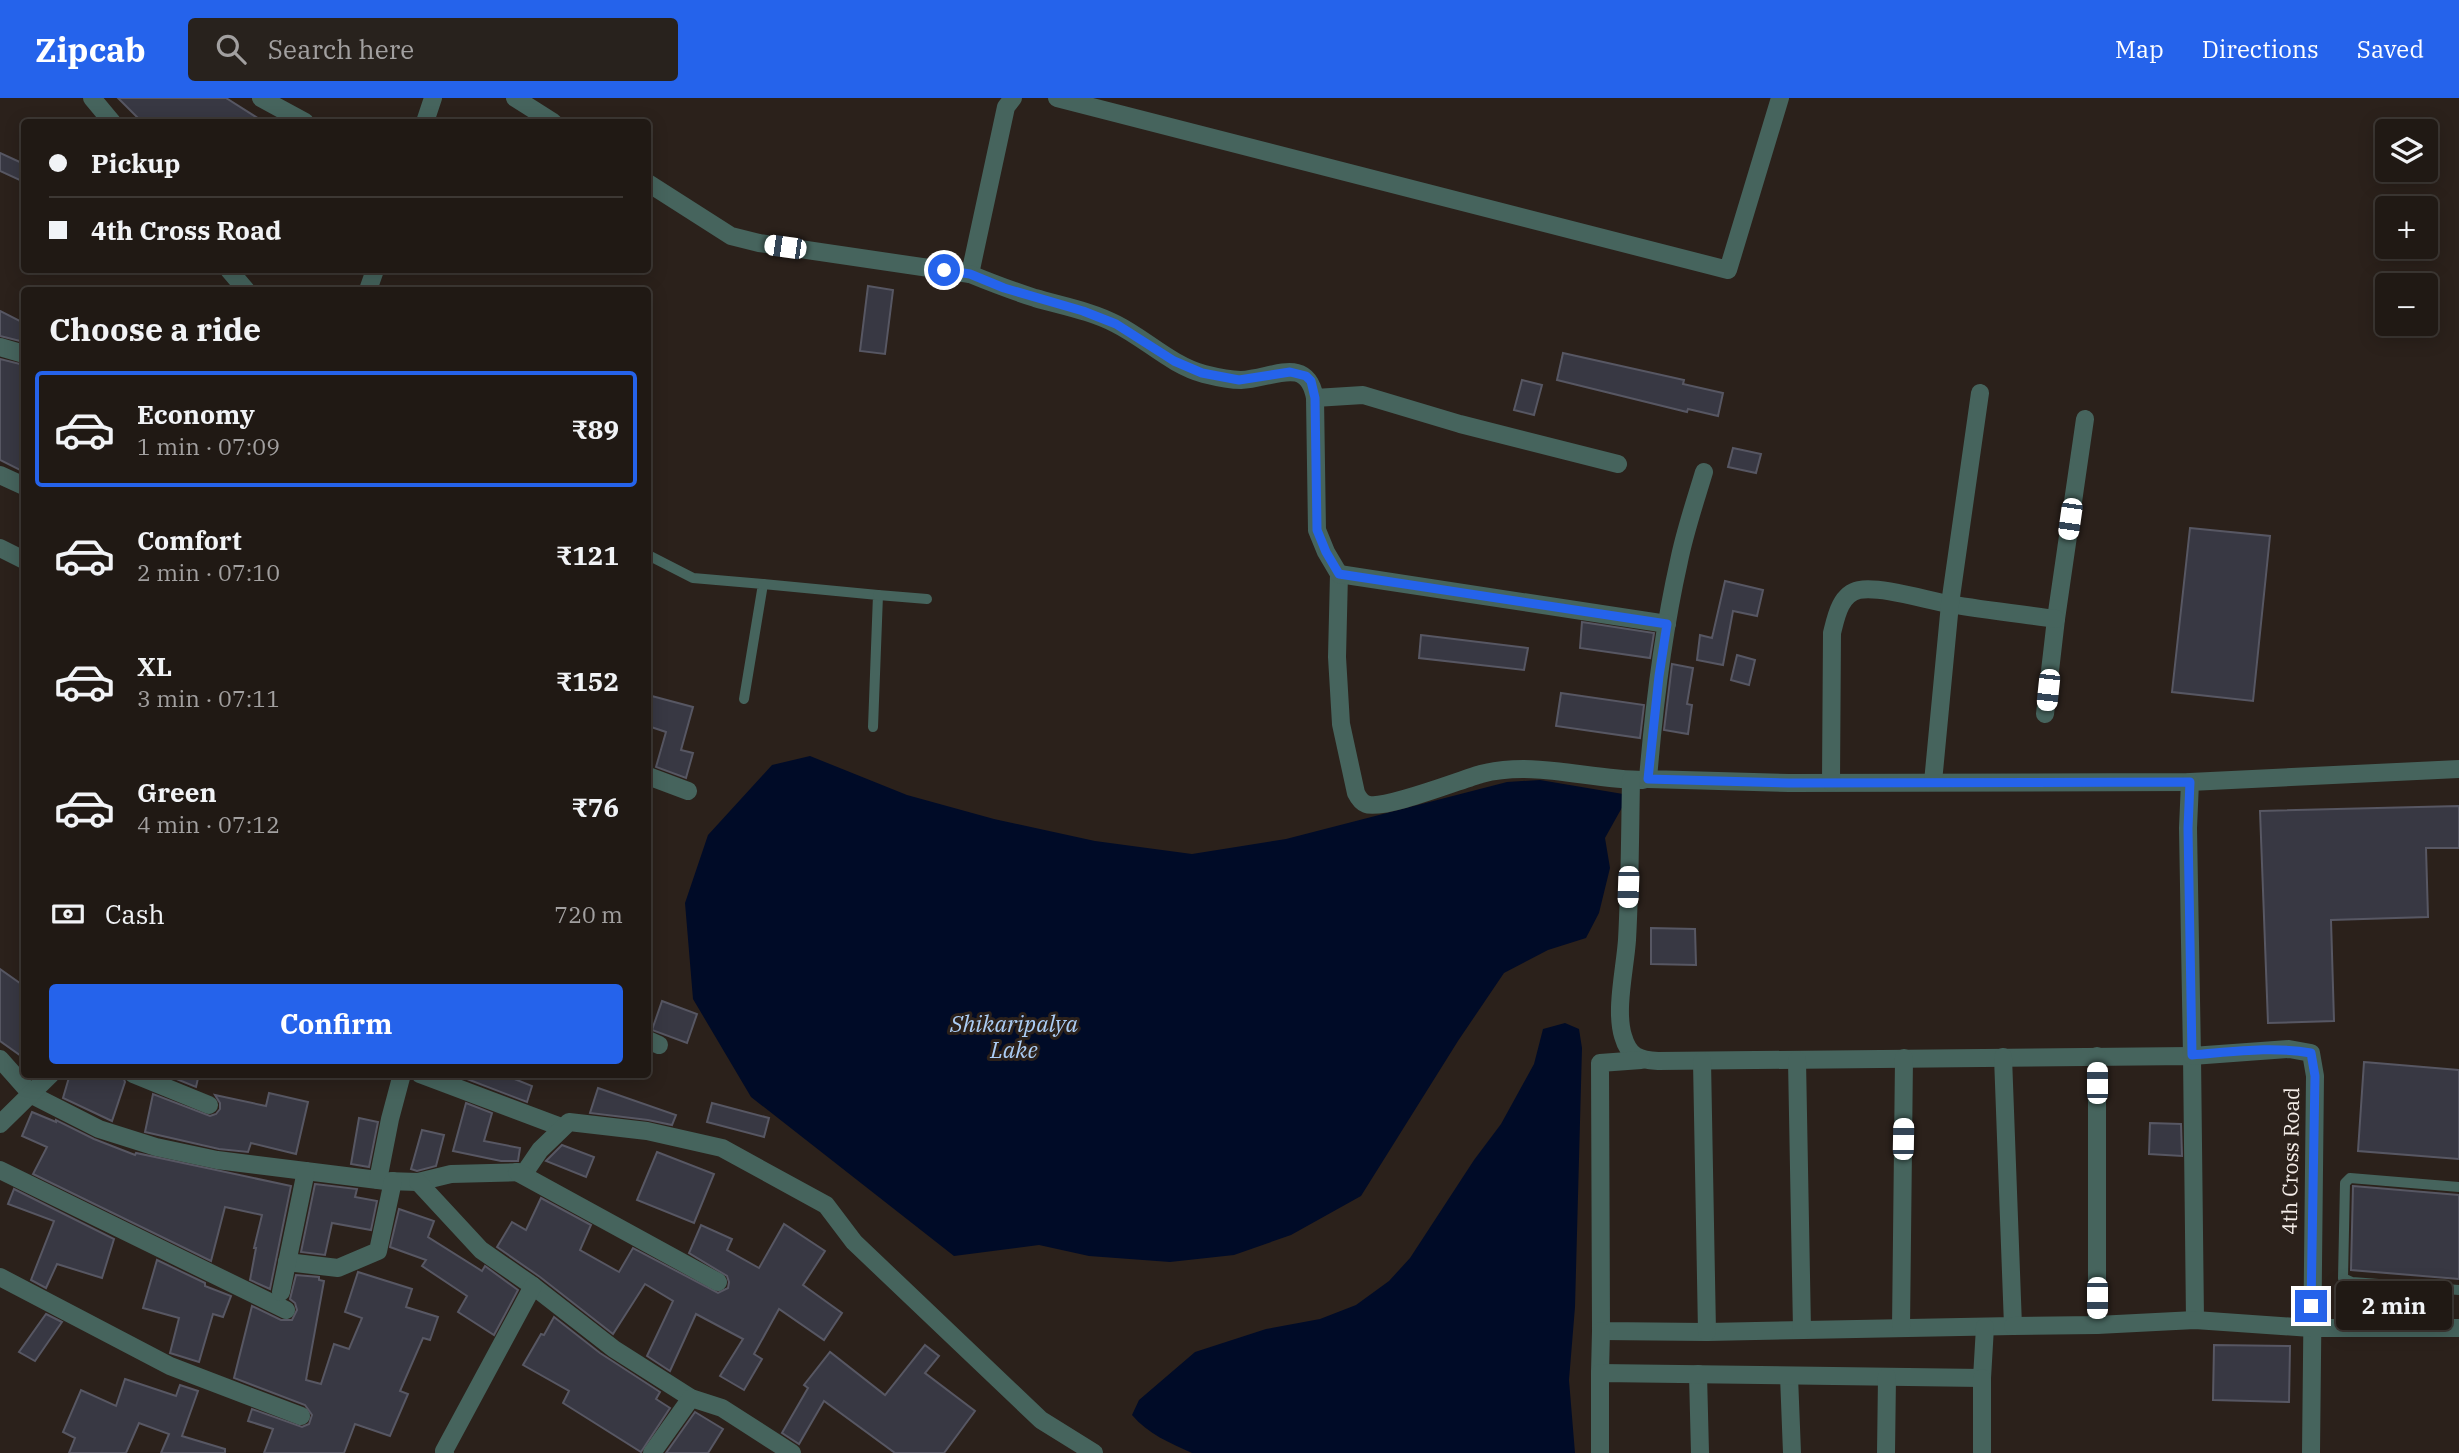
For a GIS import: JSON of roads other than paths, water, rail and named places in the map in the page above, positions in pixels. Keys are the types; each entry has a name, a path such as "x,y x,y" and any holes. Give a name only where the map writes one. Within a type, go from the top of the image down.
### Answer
{"street":[{"path":"92,98 109,119"},
{"path":"261,98 300,119"},
{"path":"426,119 433,98"},
{"path":"515,98 548,119"},
{"path":"970,274 1006,107 1013,98"},
{"path":"1057,98 1728,270 1780,98"},
{"path":"651,185 731,236 759,243 970,274 1004,288 1083,311 1116,324 1174,361 1202,373 1239,380 1290,372 1306,376 1311,381 1315,398 1317,530 1339,574 1337,657 1341,724 1356,793 1359,800 1366,805 1387,804 1505,769 1640,780 1830,782 2190,782 2459,769"},
{"path":"232,273 243,287"},
{"path":"0,347 21,353"},
{"path":"1933,782 1950,604 1980,393"},
{"path":"1315,398 1363,394 1460,424 1618,464"},
{"path":"2045,714 2085,419"},
{"path":"1641,1060 1630,1052 1623,1038 1620,1021 1640,780 1679,559 1704,472"},
{"path":"0,475 21,485"},
{"path":"0,548 21,558"},
{"path":"1339,574 1667,624"},
{"path":"1830,782 1832,633 1846,597 1858,590 1875,590 2056,619"},
{"path":"651,777 688,791"},
{"path":"2190,782 2188,828 2195,1320"},
{"name":"4th Cross Road","path":"2192,1055 2277,1049 2311,1053 2315,1088 2311,1453"},
{"path":"1600,1453 1600,1063 1641,1060 2192,1055"},
{"path":"2097,1056 2097,1325"},
{"path":"2003,1057 2013,1326"},
{"path":"1901,1328 1904,1058"},
{"path":"0,1059 32,1095 99,1129 156,1147 217,1160 306,1171 418,1182 451,1174 524,1172 540,1150 569,1122 647,1131 722,1148 826,1205 854,1242 1041,1420 1094,1453"},
{"path":"1797,1060 1802,1330"},
{"path":"1702,1061 1707,1332"},
{"path":"0,1124 47,1078"},
{"path":"143,1078 209,1105"},
{"path":"287,1262 338,1268 378,1251 390,1119 401,1078"},
{"path":"431,1078 561,1127"},
{"path":"0,1170 284,1301 287,1262 306,1171"},
{"path":"517,1172 718,1282"},
{"path":"418,1182 481,1250 533,1286 614,1349 691,1398 722,1408 792,1453"},
{"path":"0,1277 170,1366 301,1416"},
{"path":"445,1453 533,1286"},
{"path":"1601,1331 1707,1332 2097,1325 2195,1320 2311,1328 2459,1328"},
{"path":"1982,1453 1985,1327"},
{"path":"1600,1373 1982,1378"},
{"path":"1698,1374 1700,1453"},
{"path":"1789,1376 1792,1453"},
{"path":"1886,1453 1887,1377"},
{"path":"652,1453 691,1398"}],"lane":[{"path":"651,557 693,578 926,598"},
{"path":"744,698 763,584"},
{"path":"873,727 878,595"},
{"path":"2459,1187 2350,1178 2345,1183 2343,1279 2352,1282 2459,1290"}],"water":[{"name":"Shikaripalya Lake","path":"810,756 907,795 994,819 1095,841 1192,854 1286,839 1507,782 1540,780 1629,795 1605,838 1610,868 1599,913 1586,938 1548,950 1504,973 1361,1196 1291,1235 1234,1255 1170,1262 1089,1256 1039,1245 954,1256 751,1097 693,999 685,903 708,835 772,765"},
{"path":"1565,1023 1579,1029 1582,1048 1575,1307 1569,1380 1575,1453 1192,1453 1152,1433 1138,1422 1132,1415 1139,1400 1195,1352 1266,1329 1320,1319 1356,1305 1389,1281 1410,1258 1474,1160 1501,1124 1534,1064 1543,1029"}]}
